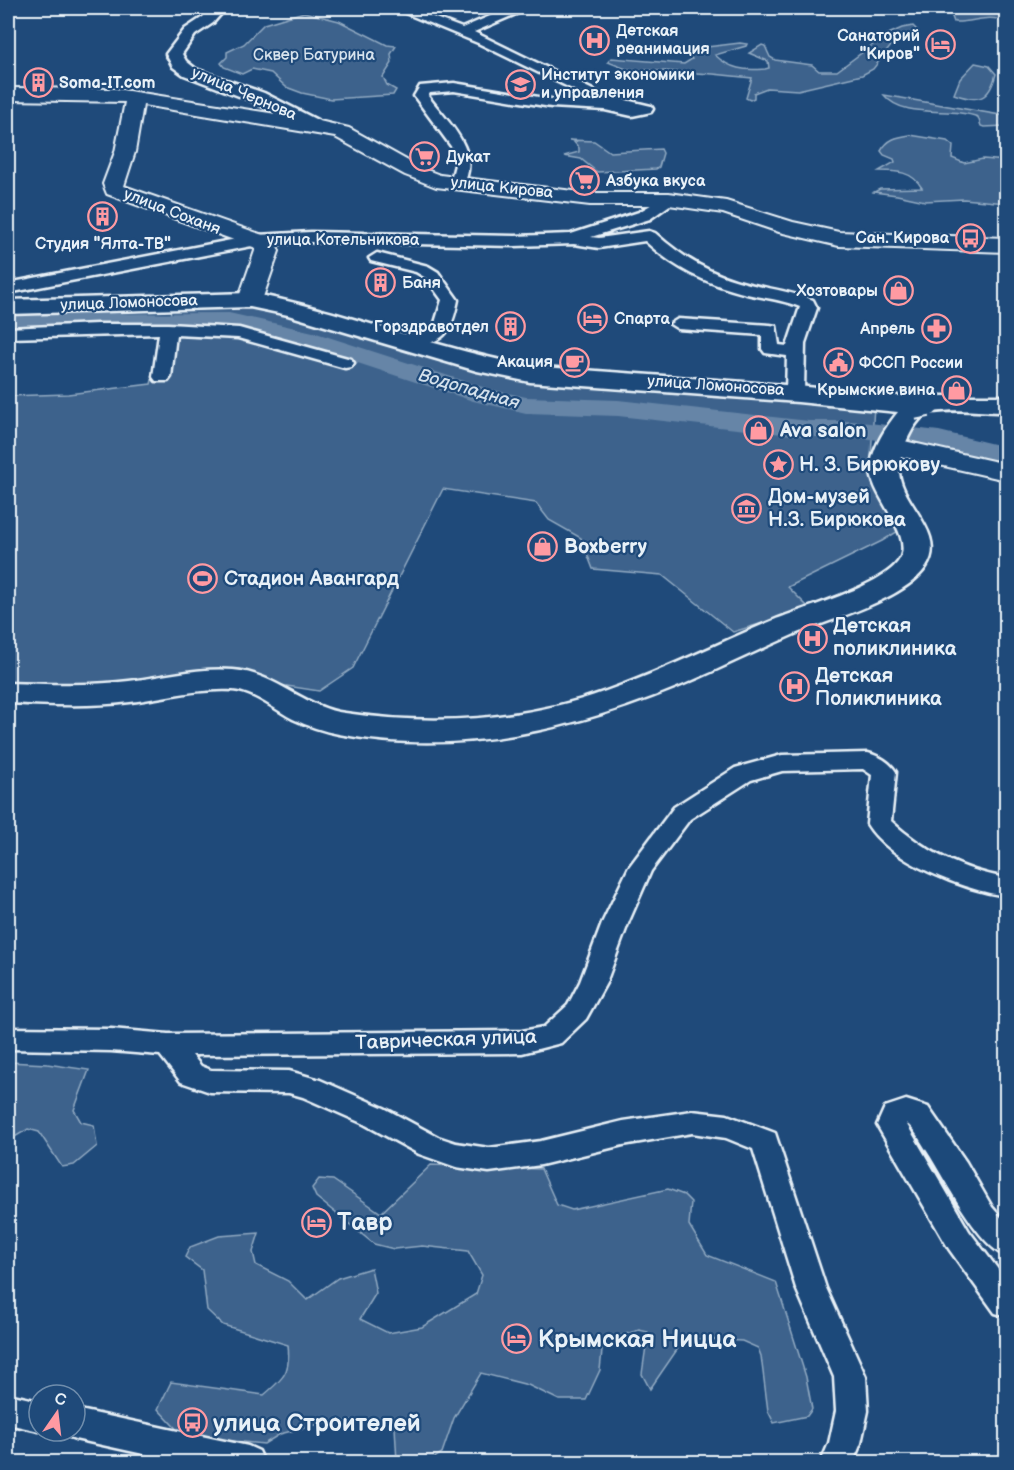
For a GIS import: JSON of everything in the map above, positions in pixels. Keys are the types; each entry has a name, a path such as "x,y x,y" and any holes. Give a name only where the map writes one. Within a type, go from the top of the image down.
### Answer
{"main road":[{"name":"улица Кирова","path":"8,93 116,95 315,126 342,132 412,171 436,181 590,199 669,200 733,208 787,227 839,239 1006,245"},
{"name":"улица Соханя","path":"136,98 125,152 113,184 114,190 227,232 257,240"},
{"path":"250,300 268,251 266,244 257,240"},
{"name":"улица Ломоносова","path":"8,307 250,300 292,308 397,340 440,348 505,366 550,373 795,392 879,401 929,415"},
{"path":"397,340 486,366 530,374 798,394 929,415 1006,472"},
{"path":"8,693 57,695 125,692 212,680 239,680 259,687 317,717 359,726 401,730 445,730 479,728 559,717 665,680 821,612 866,595 904,574 916,560 919,546 885,475 929,415"}],"street":[{"name":"улица Чернова","path":"218,8 216,14 190,32 174,54 179,64 190,72 258,96 315,126"},
{"path":"399,8 463,32 538,66 579,90 596,97 646,109 632,112 605,106 551,103 454,87 425,89 421,96 460,149 463,161 457,184"},
{"path":"463,32 519,8"},
{"path":"574,239 582,234 646,217 669,200"},
{"path":"574,239 599,243 649,236 668,255 701,276 727,285 804,302 809,308 799,332 795,352 795,392"},
{"name":"улица Котельникова","path":"8,288 257,240 311,237 515,241 574,239"},
{"path":"378,258 422,269 432,275 450,300 444,327 427,340 397,340"},
{"path":"678,324 770,330 771,348 795,352"},
{"path":"162,377 168,328"},
{"path":"8,333 168,328 239,333 345,363"},
{"name":"Таврическая улица","path":"8,1039 111,1040 168,1045 522,1042 552,1036 577,1012 593,983 616,921 641,867 682,813 743,774 782,763 868,761 884,772 879,824 896,841 941,870 1006,887"},
{"path":"168,1045 191,1074 210,1080 242,1083 289,1082 310,1088 374,1116 429,1146 456,1155 489,1160 541,1153 623,1133 692,1122 727,1127 765,1141 811,1288 850,1377 852,1411 845,1443 836,1462"},
{"path":"1006,1244 982,1216 956,1171 918,1115 906,1111 895,1116 891,1125 948,1222 1006,1303"},
{"path":"8,1409 27,1413"},
{"path":"87,1427 248,1462"}],"green space":[{"path":"962,8 1006,8 1006,22 987,18 954,22 951,14"},
{"name":"Сквер Батурина","path":"304,12 339,21 387,45 396,46 391,54 392,63 383,77 387,85 396,90 393,95 331,99 286,87 271,73 252,69 242,74 224,67 221,63 227,57 227,52 244,44 264,24"},
{"path":"913,26 917,30 894,42 873,69 862,75 798,90 767,88 754,93 754,98 750,100 746,98 752,78 626,69 608,62 611,58 684,64 692,59 686,52 690,49 740,43 747,44 715,55 738,68 765,69 769,68 768,61 749,53 762,45 765,46 770,57 775,60 812,65 819,71 837,71 886,35"},
{"path":"975,63 989,66 996,74 990,89 982,97 976,98 954,94 960,79"},
{"path":"884,95 1006,116 1006,126 984,127 981,126 978,117 967,114 903,107 893,103"},
{"path":"910,135 947,141 953,146 952,158 964,163 983,159 1006,161 1006,203 964,199 925,201 874,192 880,189 922,188 909,175 879,171 895,162 881,151 884,147 893,139"},
{"path":"569,140 594,141 610,152 661,149 663,153 659,167 656,169 597,172 581,159 564,156 579,152 574,142 577,141"},
{"path":"249,300 505,366 874,405 870,474 900,530 788,587 810,609 733,632 662,575 593,569 581,538 549,520 536,503 443,489 353,668 319,691 274,684 8,684 8,396 68,394 151,384 152,380 162,377 172,302"},
{"path":"8,1062 47,1064 89,1070 74,1110 81,1122 94,1125 97,1146 74,1165 62,1167 39,1132 28,1129 8,1141"},
{"path":"431,1165 541,1169 557,1205 572,1210 668,1189 684,1195 691,1202 689,1225 707,1255 776,1282 806,1377 812,1409 807,1416 774,1423 768,1411 758,1348 742,1341 685,1338 650,1389 642,1374 648,1332 639,1330 603,1341 600,1370 586,1400 559,1400 528,1385 481,1373 454,1418 442,1453 428,1462 397,1462 395,1427 384,1417 319,1424 280,1434 264,1444 183,1436 158,1409 171,1382 264,1395 285,1374 289,1354 288,1345 223,1325 207,1310 202,1270 185,1257 190,1247 219,1236 259,1233 253,1252 256,1265 288,1281 307,1300 338,1278 371,1268 376,1293 360,1319 388,1333 422,1327 476,1294 482,1275 468,1251 422,1246 394,1249 374,1244 316,1197 312,1188 319,1179 333,1180 381,1213"}],"waterway":[{"name":"Водопадная","path":"8,321 229,320 304,337 482,395 526,405 618,408 809,429 852,429 939,439 1006,455"}],"place":[{"name":"Детская реанимация","path":"595,40"},
{"name":"Санаторий \"Киров\"","path":"941,45"},
{"name":"Soma-IT.com","path":"38,83"},
{"name":"Институт экономики и управления","path":"520,84"},
{"name":"Дукат","path":"425,157"},
{"name":"Азбука вкуса","path":"585,181"},
{"name":"Студия \"Ялта-ТВ\"","path":"103,216"},
{"name":"Сан. Кирова","path":"970,238"},
{"name":"Баня","path":"381,283"},
{"name":"Хозтовары","path":"899,291"},
{"name":"Спарта","path":"593,319"},
{"name":"Горздравотдел","path":"510,327"},
{"name":"Апрель","path":"936,329"},
{"name":"Акация","path":"574,362"},
{"name":"ФССП России","path":"838,363"},
{"name":"Крымские вина","path":"956,390"},
{"name":"Ava salon","path":"759,431"},
{"name":"Н. З. Бирюкову","path":"778,465"},
{"name":"Дом-музей Н.З. Бирюкова","path":"747,509"},
{"name":"Boxberry","path":"543,547"},
{"name":"Стадион Авангард","path":"203,579"},
{"name":"Детская поликлиника","path":"812,638"},
{"name":"Детская Поликлиника","path":"794,687"},
{"name":"Тавр","path":"316,1222"},
{"name":"Крымская Ницца","path":"517,1339"},
{"name":"улица Строителей","path":"192,1423"}]}
